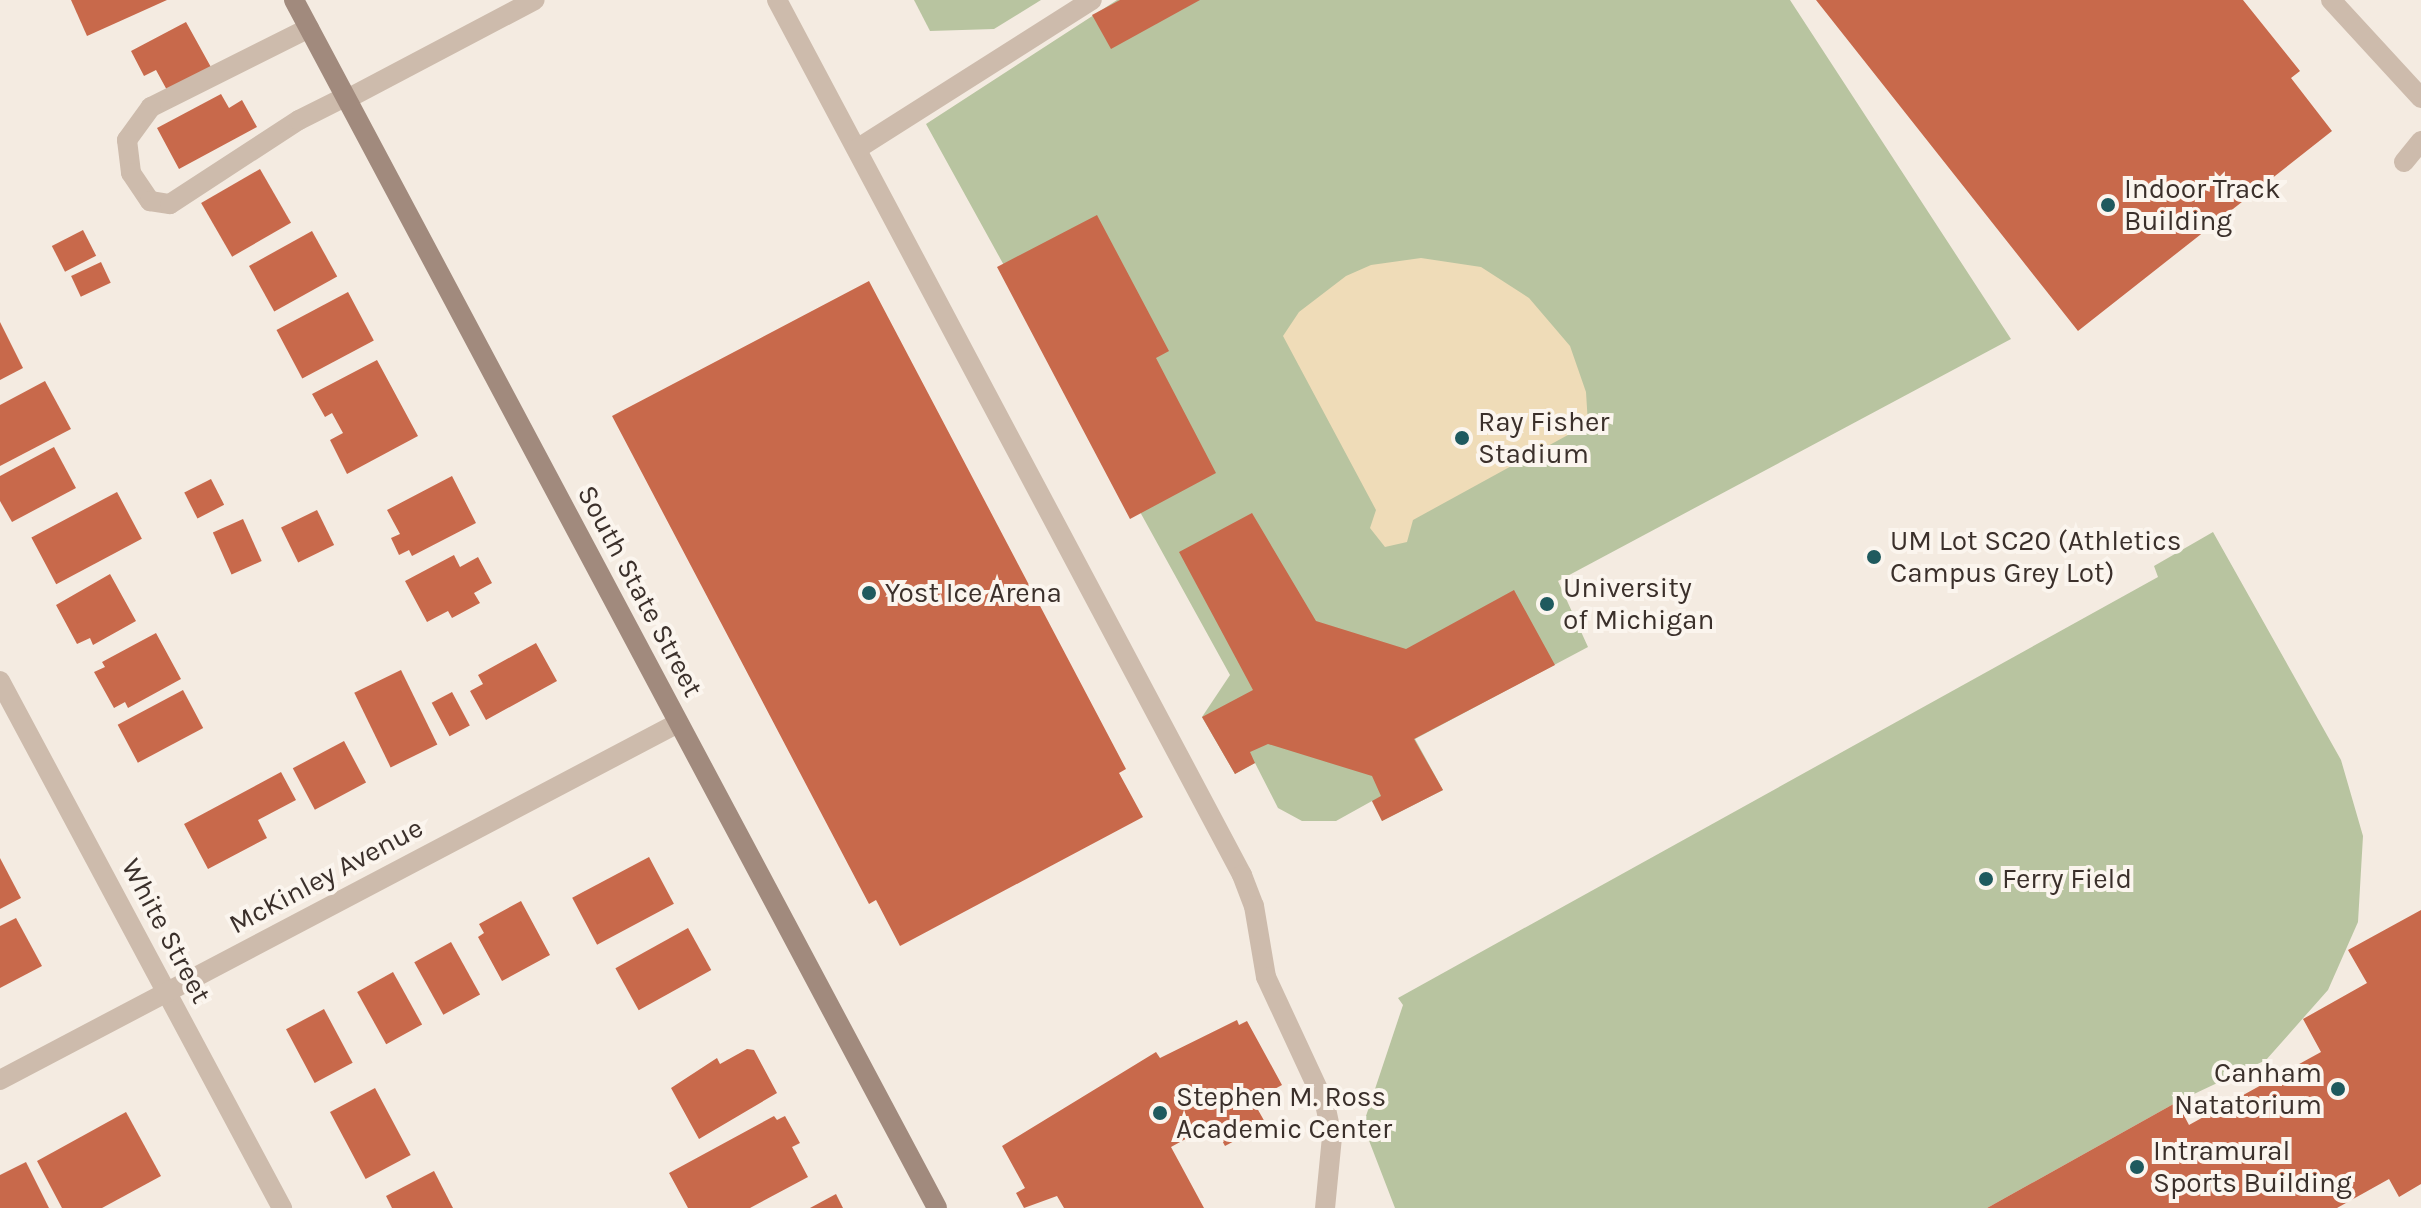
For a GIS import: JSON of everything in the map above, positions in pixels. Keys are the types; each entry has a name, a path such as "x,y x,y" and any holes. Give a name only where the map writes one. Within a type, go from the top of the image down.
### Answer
{"main road":[{"name":"South State Street","path":"294,0 937,1208"}],"street":[{"path":"309,28 151,107 127,140 131,173 150,201 170,204 346,98 535,0"},
{"path":"777,0 1242,875 1254,906 1266,977 1325,1104 1332,1159 1325,1208"},
{"path":"857,149 1092,0"},
{"path":"2331,0 2421,98"},
{"path":"2404,162 2421,141"},
{"name":"White Street","path":"0,681 282,1208"},
{"name":"McKinley Avenue","path":"0,1080 678,723"}],"green space":[{"path":"914,0 1041,0 994,29 930,31"},
{"name":"Ray Fisher Stadium","path":"1117,0 1790,0 2011,339 1558,581 1588,647 1415,739 1443,790 1382,821 1372,801 1336,821 1302,821 1278,808 1255,763 1235,774 1202,717 1230,675 926,124"},
{"name":"Ferry Field","path":"2213,532 2341,760 2363,836 2358,922 2328,990 2266,1060 2177,1102 1987,1208 1395,1208 1363,1125 1403,1005 1398,998 2158,577 2154,566"}],"sand":[{"path":"1421,258 1481,267 1529,298 1570,346 1586,392 1588,424 1413,520 1407,542 1385,547 1370,528 1376,510 1283,336 1299,312 1346,276 1371,265"}],"building":[{"path":"71,0 167,0 87,36"},
{"path":"1120,0 1200,0 1111,49 1092,15"},
{"name":"Indoor Track Building","path":"1816,0 2243,0 2300,71 2291,78 2332,131 2078,331"},
{"path":"186,22 212,69 168,92 156,70 144,76 131,51"},
{"path":"221,94 229,108 242,100 257,127 179,169 157,128"},
{"path":"260,169 291,223 232,257 201,203"},
{"path":"1097,215 1169,351 1156,358 1216,473 1130,519 997,267"},
{"path":"83,230 96,256 65,272 52,246"},
{"path":"312,231 337,276 274,311 249,266"},
{"path":"101,262 111,283 81,297 71,276"},
{"name":"Yost Ice Arena","path":"869,281 1126,769 1119,773 1143,817 900,946 876,900 869,904 612,416"},
{"path":"348,292 374,341 302,379 276,330"},
{"path":"0,322 23,368 0,380"},
{"path":"377,360 418,436 347,474 330,440 343,433 332,413 325,417 312,394"},
{"path":"45,381 71,429 0,466 0,405"},
{"path":"54,447 76,488 12,522 0,501 0,476"},
{"path":"452,476 476,523 412,556 409,550 399,555 391,538 400,534 387,510"},
{"path":"211,479 224,505 197,518 184,493"},
{"path":"117,492 142,539 56,584 31,538"},
{"path":"317,510 334,545 298,563 281,528"},
{"path":"1252,513 1316,621 1406,649 1514,590 1555,665 1414,739 1443,790 1382,821 1372,801 1381,796 1372,776 1268,744 1250,752 1255,763 1235,774 1202,717 1253,690 1179,552"},
{"path":"243,519 262,561 232,574 213,532"},
{"path":"454,555 460,567 478,557 492,583 474,593 480,603 452,618 448,611 427,622 405,581"},
{"path":"110,574 136,621 93,645 90,638 77,644 56,605"},
{"path":"156,633 181,679 128,708 125,702 114,708 94,672 105,667 102,662"},
{"path":"536,643 557,681 486,720 470,691 483,684 478,675"},
{"path":"401,670 437,745 391,767 354,693"},
{"path":"183,690 203,728 138,763 118,725"},
{"path":"452,692 470,726 450,736 432,703"},
{"path":"344,741 366,782 315,810 293,768"},
{"path":"281,772 296,800 258,820 267,838 208,869 184,824"},
{"path":"649,857 674,904 597,945 572,898"},
{"path":"0,858 21,898 0,909"},
{"path":"521,901 550,955 502,981 478,937 484,933 479,924"},
{"name":"Canham Natatorium","path":"2421,910 2421,1184 2399,1197 2389,1179 2337,1208 1987,1208 2177,1102 2189,1125 2321,1052 2303,1019 2367,983 2348,950"},
{"path":"16,918 42,966 0,988 0,926"},
{"path":"688,928 711,970 639,1010 615,968"},
{"path":"451,942 480,994 443,1015 414,962"},
{"path":"393,972 422,1024 386,1044 357,992"},
{"path":"324,1009 353,1063 315,1083 286,1029"},
{"name":"Stephen M. Ross Academic Center","path":"1237,1020 1239,1025 1247,1021 1282,1085 1253,1101 1266,1124 1225,1146 1213,1124 1171,1147 1204,1208 1064,1208 1057,1196 1024,1208 1016,1193 1025,1188 1002,1146 1156,1052 1160,1058"},
{"path":"747,1049 754,1050 777,1093 699,1139 671,1088 717,1058 720,1064"},
{"path":"375,1088 411,1155 366,1179 330,1112"},
{"path":"126,1112 161,1176 102,1208 62,1208 37,1161"},
{"path":"774,1116 777,1120 785,1116 800,1143 792,1147 808,1177 750,1208 688,1208 669,1173"},
{"path":"26,1162 49,1208 0,1208 0,1175"},
{"path":"434,1171 453,1208 392,1208 386,1196"},
{"path":"836,1194 843,1208 810,1208"}],"place":[{"name":"Indoor Track Building","path":"2108,205"},
{"name":"Ray Fisher Stadium","path":"1462,438"},
{"name":"UM Lot SC20 (Athletics Campus Grey Lot)","path":"1874,557"},
{"name":"Yost Ice Arena","path":"869,593"},
{"name":"University of Michigan","path":"1547,604"},
{"name":"Ferry Field","path":"1986,879"},
{"name":"Canham Natatorium","path":"2338,1089"},
{"name":"Stephen M. Ross Academic Center","path":"1160,1113"},
{"name":"Intramural Sports Building","path":"2137,1167"}]}
